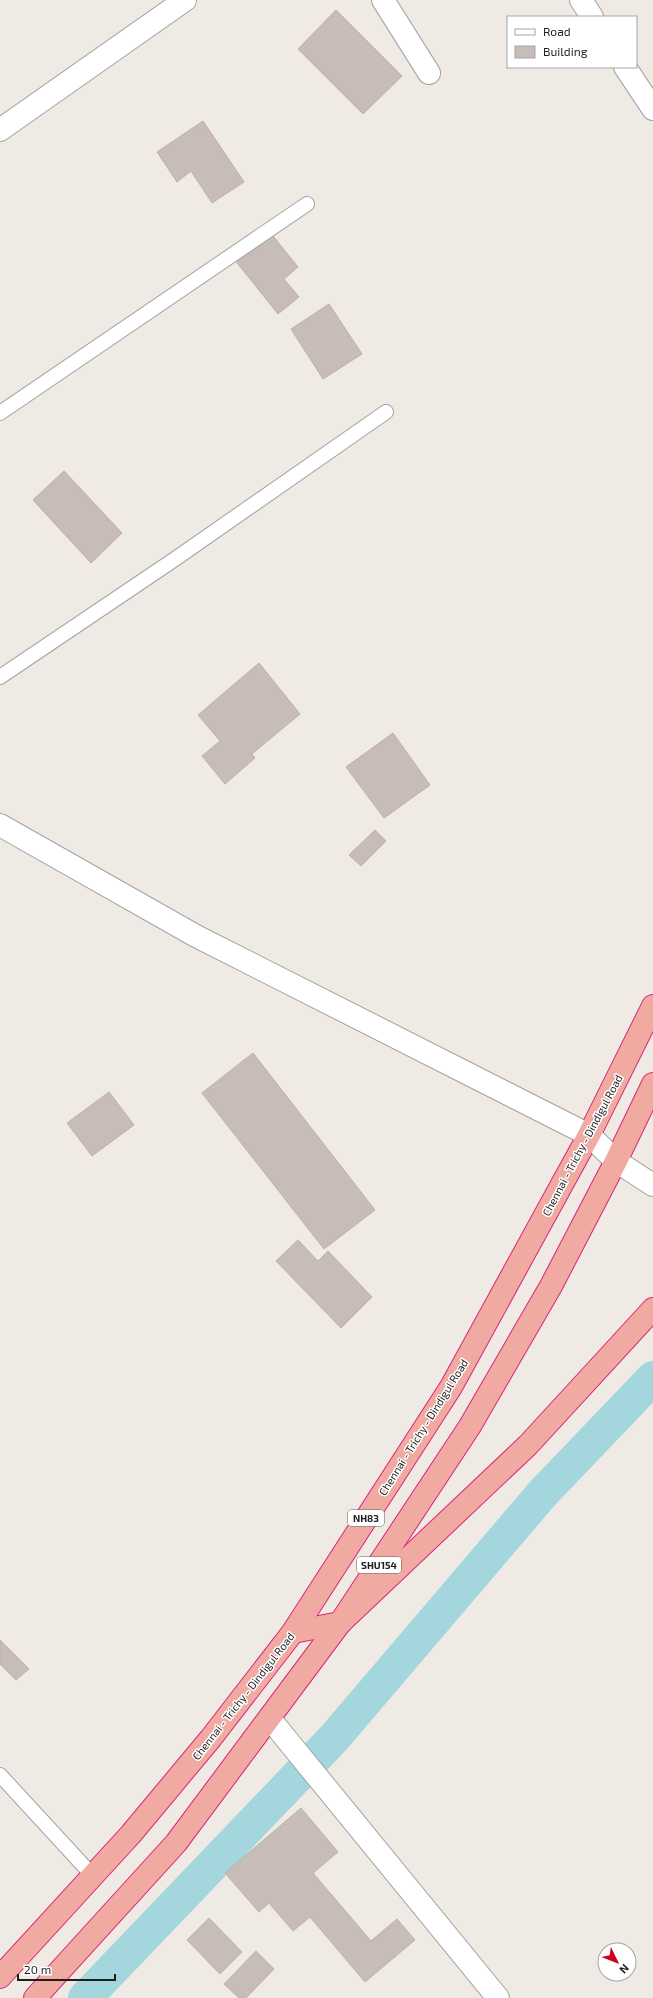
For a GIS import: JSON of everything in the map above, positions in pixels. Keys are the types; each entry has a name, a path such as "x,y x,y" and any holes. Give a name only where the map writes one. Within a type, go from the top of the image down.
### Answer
{"highway":[{"name":"Chennai - Trichy - Dindigul Road","path":"0,1977 93,1876 211,1738 293,1632 451,1387 589,1135 653,1006"},
{"name":"SHU154","path":"35,1998 176,1843 270,1719 340,1623 470,1426 551,1286 616,1161 653,1084"},
{"path":"293,1632 340,1623 528,1445 653,1309"}],"street":[{"path":"0,130 185,0"},
{"path":"383,0 429,73"},
{"path":"581,0 591,16"},
{"path":"626,68 653,109"},
{"path":"0,825 196,936 589,1135 616,1161 653,1185"},
{"path":"270,1719 498,1998"}],"lane":[{"path":"0,413 307,204"},
{"path":"0,677 386,412"},
{"path":"0,1775 93,1876"}],"building":[{"path":"336,10 402,76 363,114 298,49"},
{"path":"203,121 244,182 212,203 191,171 177,182 157,152"},
{"path":"269,231 298,267 284,279 299,297 278,314 234,259"},
{"path":"329,304 362,354 323,379 291,329"},
{"path":"64,471 122,533 91,563 33,500"},
{"path":"259,663 300,714 252,754 255,758 225,784 202,756 220,741 198,715"},
{"path":"393,733 430,785 384,818 346,767"},
{"path":"375,830 386,841 361,866 349,855"},
{"path":"253,1053 375,1210 324,1249 202,1093"},
{"path":"109,1092 134,1125 92,1156 67,1123"},
{"path":"298,1240 318,1261 328,1251 372,1297 341,1328 276,1261"},
{"path":"0,1640 29,1669 16,1680 0,1664"},
{"path":"301,1808 338,1852 313,1873 371,1941 397,1919 415,1940 365,1982 310,1917 293,1931 269,1903 259,1912 225,1873"},
{"path":"209,1918 242,1952 220,1974 187,1940"},
{"path":"256,1951 274,1969 246,1998 239,1998 224,1984"}],"waterway":[{"path":"85,1998 334,1738 542,1494 653,1378"}]}
